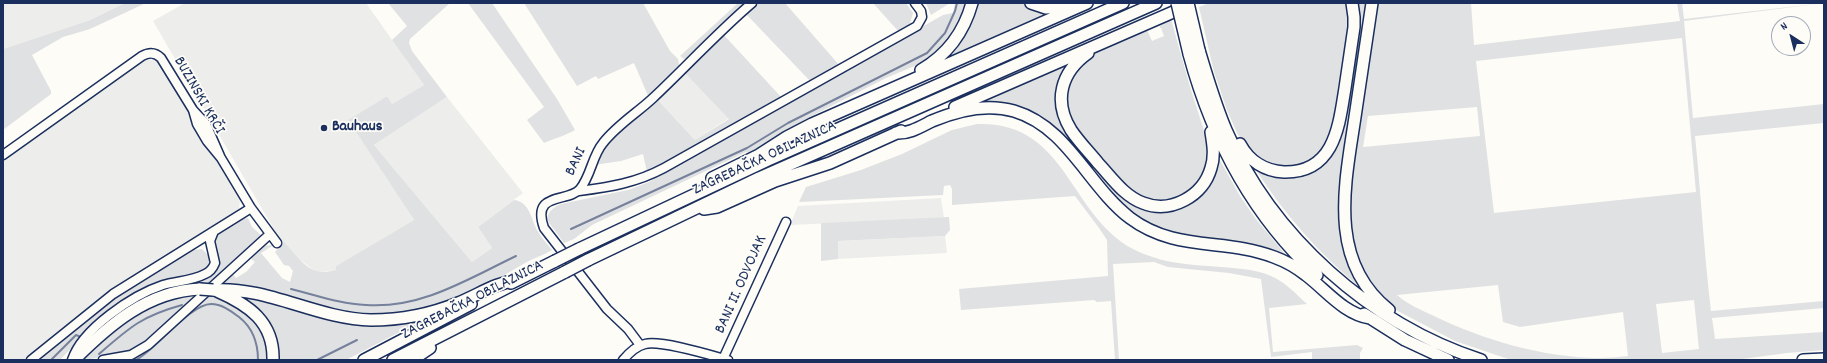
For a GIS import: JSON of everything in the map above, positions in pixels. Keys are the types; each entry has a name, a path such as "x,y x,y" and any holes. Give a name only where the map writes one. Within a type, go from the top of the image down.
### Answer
{"highway":[{"path":"888,90 924,69 950,47 966,22 972,3"},
{"path":"1031,3 1046,8 1056,8 1078,3"},
{"path":"672,205 696,186 759,155 795,132 1088,3"},
{"name":"ZAGREBAČKA OBILAZNICA","path":"364,360 517,280 672,205 903,99 1123,3"},
{"name":"ZAGREBAČKA OBILAZNICA","path":"393,360 495,306 759,178 1156,3"},
{"path":"1177,3 1194,52 1227,131 1251,177 1279,218 1301,243 1335,276 1368,303 1415,333 1438,344 1480,360"},
{"path":"1107,40 1081,58 1069,70 1062,88 1062,106 1066,121 1072,131 1117,185 1130,196 1149,205 1164,206 1184,201 1201,187 1209,176 1213,162 1213,145 1194,52 1188,3"},
{"path":"693,210 717,207 775,181 830,163 1193,3"},
{"path":"1218,109 1230,123 1246,153 1264,167 1280,172 1292,171 1305,168 1321,159 1332,145 1340,124 1354,27 1352,3"},
{"path":"1372,3 1345,182 1346,233 1355,266 1367,287 1381,304 1425,331 1438,344"},
{"path":"896,133 907,133 946,115 976,108 1002,108 1025,114 1043,124 1057,136 1113,202 1136,222 1172,239 1241,248 1273,256 1305,274 1354,314 1370,318"},
{"path":"1207,113 1233,169 1249,195 1297,257 1326,284 1370,318 1404,340 1448,360"},
{"path":"73,360 109,327 130,311 155,299 171,294 200,289 238,290 342,317 387,320 410,317 446,307 494,285 517,280"},
{"path":"213,290 237,300 256,314 269,335 273,360"},
{"path":"412,360 429,348 476,323 495,306"},
{"path":"1803,360 1824,359"}],"street":[{"name":"BANI","path":"640,345 631,332 606,309 544,228 541,219 541,212 545,205 555,198 579,190 584,184 598,150 608,137 652,98 717,34 752,3"},
{"path":"579,190 628,184 642,180 664,168 917,26 922,17 921,11 916,3"},
{"name":"BUZINSKI KRČI","path":"3,155 142,56 149,53 154,54 161,58 193,110 197,124 206,141 221,158 250,208 277,243"},
{"path":"31,360 101,302 250,208"},
{"name":"BANI II. ODVOJAK","path":"725,359 786,222"},
{"path":"73,360 81,342 100,323 129,302 161,286 198,277 210,271 215,263 210,241 214,230"},
{"path":"103,360 124,357 136,353 148,345 270,234"},
{"path":"190,246 203,246 212,252"},
{"path":"623,360 629,353 640,345 653,343 691,350 725,359"}],"shaded area":[{"path":"3,3 125,3 90,20 3,49"},
{"path":"125,3 146,3 90,29 63,37 32,55 51,91 51,94 3,130 3,49 90,20"},
{"path":"185,3 366,3 424,85 392,104 387,96 348,120 414,220 336,266 336,270 318,272 298,258 279,238 153,21"},
{"path":"388,3 450,3 410,39 409,43 412,51 447,97 374,145 472,262 492,248 478,227 514,200 519,201 527,207 537,230 552,250 460,297 437,305 389,315 339,313 309,307 251,290 221,284 232,273 236,278 246,272 255,262 250,258 261,246 274,245 261,253 282,278 290,282 293,271 289,266 284,265 275,252 284,242 299,259 312,269 319,272 336,270 336,266 414,220 348,120 387,96 392,104 424,85 392,40 407,26"},
{"path":"468,3 492,3 557,99 575,130 544,143 527,120 544,107"},
{"path":"524,3 643,3 670,51 678,59 679,65 674,73 649,98 634,63 598,79 596,76 577,86"},
{"path":"738,3 749,3 689,58 684,59 680,56"},
{"path":"757,3 785,3 840,66 811,82 745,13"},
{"path":"873,3 906,3 913,13 910,23 912,25 899,32"},
{"path":"926,3 950,3 931,15"},
{"path":"955,3 967,3 963,17 946,44 933,56 917,65 886,78 804,120 749,153 746,152 592,225 574,239 564,243 547,220 552,210 561,204 628,190 649,182 943,15 953,13"},
{"path":"976,3 1025,3 1051,13 941,61"},
{"path":"1209,3 1349,3 1351,13 1336,125 1322,153 1303,165 1275,167 1255,158 1237,133 1227,110 1214,72 1199,7"},
{"path":"1356,3 1368,3 1340,195 1362,289 1331,262 1303,232 1277,201 1254,167 1280,176 1331,154 1335,148 1340,133"},
{"path":"1376,3 1471,3 1474,45 1680,21 1677,3 1682,3 1684,19 1824,3 1684,21 1693,118 1824,104 1824,123 1695,136 1711,311 1824,301 1824,308 1712,318 1715,339 1824,332 1824,350 1735,360 1511,360 1455,341 1394,309 1367,281 1354,255 1348,206","holes":["1682,38 1696,192 1494,213 1476,61","1477,107 1480,136 1363,147 1368,116","1498,285 1503,322 1520,327 1623,312 1628,356 1602,358 1577,357 1534,351 1513,346 1453,325 1414,307 1397,295","1694,300 1699,349 1662,353 1656,304"]},
{"path":"1171,19 1190,87 1210,149 1204,176 1189,194 1168,202 1147,201 1128,190 1080,134 1069,117 1066,98 1070,77 1092,54 1147,30 1152,41 1164,36 1160,26"},
{"path":"722,33 782,98 666,164 647,172 643,154 621,161 594,165 599,155 613,137 656,98 695,140 729,119 683,71"},
{"path":"147,57 157,59 239,195 239,209 101,297 24,360 3,360 3,159"},
{"path":"1070,62 1059,109 1135,204 1183,205 1217,155 1240,196 1255,218 1290,260 1175,235 1158,229 1130,213 1052,126 974,104"},
{"path":"684,72 729,118 695,140 656,98"},
{"path":"447,97 523,193 478,227 492,248 472,262 374,145"},
{"path":"977,124 1007,127 1030,137 1049,153 1094,214 1111,233 1133,249 1151,257 1170,262 1256,271 1271,276 1286,285 1307,304 1269,308 1273,352 1357,345 1363,348 1360,353 1360,360 1312,360 1312,352 1271,357 1261,279 1229,273 1168,267 1154,262 1113,264 1119,360 1115,360 1111,301 1097,302 1094,300 961,310 959,289 1108,276 1107,240 1075,196 952,205 952,189 950,185 944,186 943,195 799,202 806,187 861,170 902,154 952,130"},
{"path":"941,198 944,218 790,225 798,206"},
{"path":"949,217 950,230 945,236 838,241 838,259 821,261 821,223"},
{"path":"248,218 252,227 261,235 207,285 108,321 128,306 150,293 206,278 211,275 215,272 218,263 215,236 241,219"},
{"path":"945,236 947,253 838,259 838,241"},
{"path":"202,249 209,256 209,263 206,269 193,275 164,282 116,309 95,324 60,360 38,360 107,302 192,250"},
{"path":"197,294 137,348 123,354 83,360 110,333 144,310 183,296"},
{"path":"208,294 232,300 262,326 270,360 126,360 142,353 150,347"},
{"path":"245,297 329,320 371,325 393,325 416,321 417,323 346,360 278,360 276,341 269,324 259,310"}],"waterway":[{"path":"571,229 747,148 788,123 927,53 945,33 957,3"},
{"path":"291,289 337,301 366,305 386,305 406,302 444,291 516,256"},
{"path":"136,360 154,347 193,311 211,304 219,305 230,310 244,321 254,336 258,360"},
{"path":"99,354 119,336 146,318 182,305"},
{"path":"51,360 76,335 81,337"},
{"path":"317,360 357,340"}],"place":[{"name":"Bauhaus","path":"324,128"}]}
